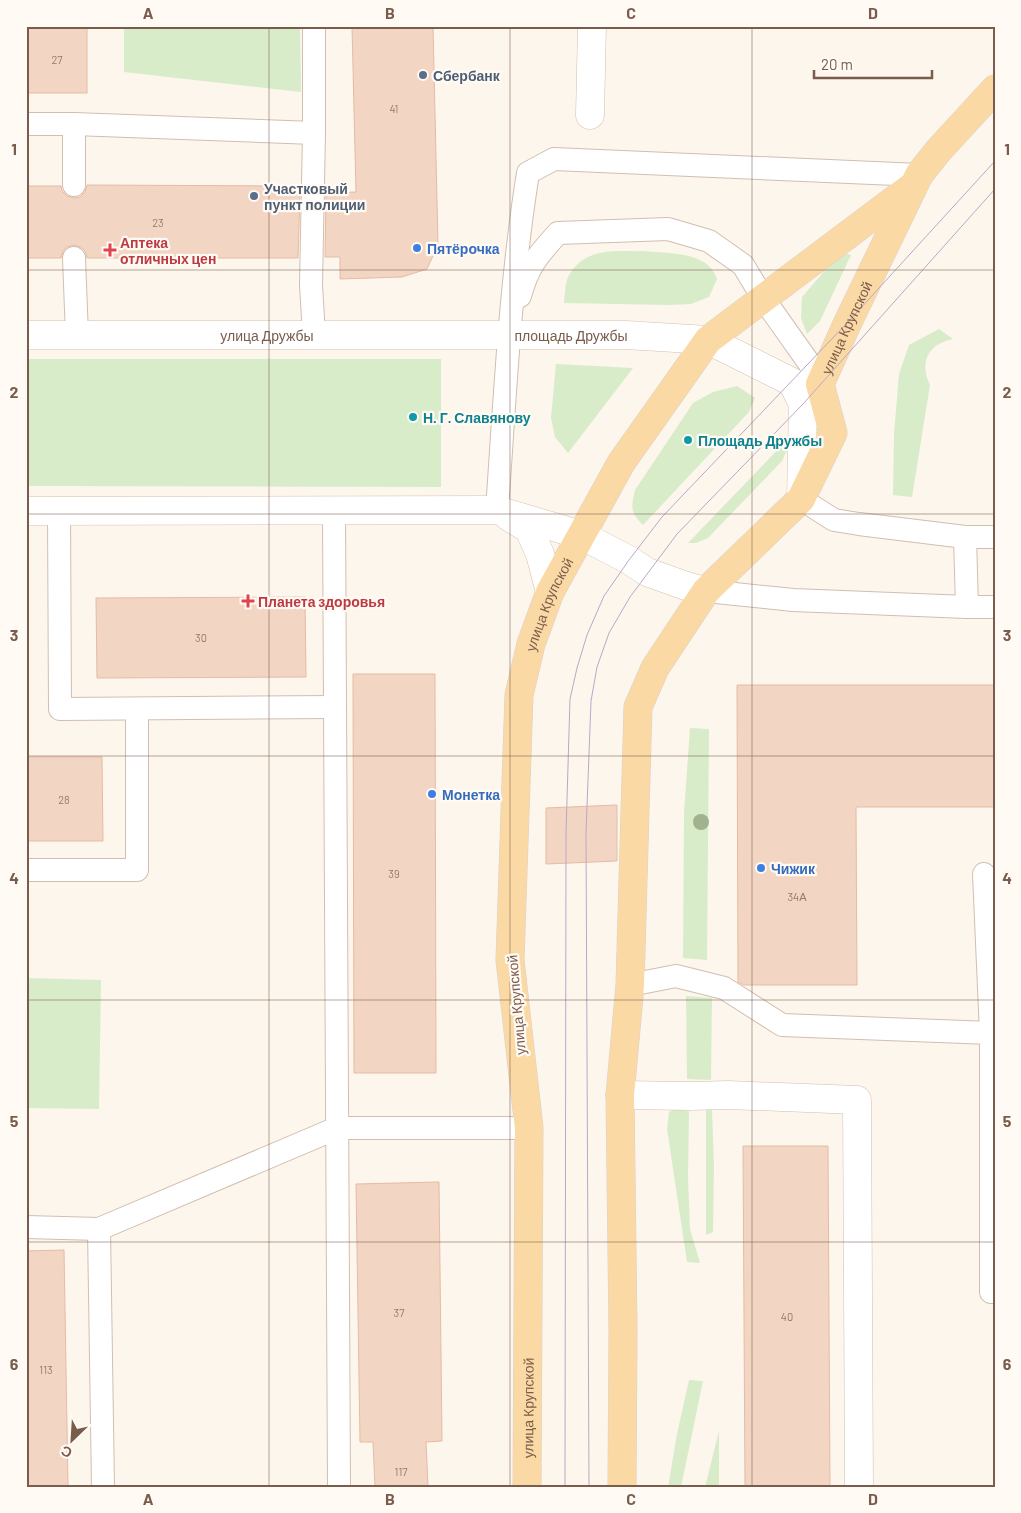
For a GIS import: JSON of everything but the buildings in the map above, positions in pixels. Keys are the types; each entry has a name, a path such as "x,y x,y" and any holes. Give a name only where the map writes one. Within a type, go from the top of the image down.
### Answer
{"main road":[{"path":"590,115 592,26"},
{"name":"улица Крупской","path":"801,499 833,433 820,384 916,180 938,151 995,89"},
{"name":"улица Крупской","path":"527,1487 529,1128 510,960 519,695 532,644 550,592 622,463 708,340 916,180"},
{"name":"площадь Дружбы","path":"508,335 626,334 708,340 792,382 803,404 801,499"},
{"name":"улица Дружбы","path":"26,335 508,335"},
{"path":"622,1487 620,1095 630,985 638,707 655,668 706,591 801,499"},
{"path":"497,510 529,529 540,554 550,592"},
{"path":"26,511 497,510 582,535 629,560 647,572 706,591"},
{"path":"620,1095 728,1095 857,1100 859,1487"}],"lane":[{"path":"314,26 311,285 314,335"},
{"path":"26,124 314,133"},
{"path":"74,124 74,186"},
{"path":"497,510 508,335 518,234 528,173 554,159 916,180"},
{"name":"площадь Дружбы","path":"508,335 524,282 531,267 535,259 558,233 668,229 709,241 743,265 763,298 809,362 820,384"},
{"path":"74,258 77,336"},
{"path":"801,499 834,520 965,537 995,538"},
{"path":"334,510 339,1487"},
{"path":"59,511 60,709 335,707"},
{"path":"965,537 967,607"},
{"path":"706,591 793,600 995,607"},
{"path":"26,870 137,870 137,709"},
{"path":"984,874 991,1033 991,1292 995,1292"},
{"path":"630,985 676,976 724,988 782,1025 991,1033"},
{"path":"26,1227 99,1229 337,1128 529,1128"},
{"path":"99,1229 102,1487"}],"green space":[{"path":"124,26 300,26 301,92 124,72"},
{"path":"644,251 687,256 705,263 717,279 709,297 691,304 670,305 564,303 569,275 584,259 602,252"},
{"path":"841,252 851,255 820,321 807,334 801,318 802,297"},
{"path":"939,329 953,339 937,345 928,355 926,362 925,369 930,385 912,497 893,495 894,434 899,374 909,345"},
{"path":"26,359 441,359 441,487 26,486"},
{"path":"556,364 633,368 568,453 555,437 551,418"},
{"path":"737,386 755,398 749,412 643,525 633,509 635,490 693,403 713,392"},
{"path":"787,440 788,448 782,461 708,538 696,543 688,543"},
{"path":"690,728 709,729 707,960 683,958 684,813"},
{"path":"26,978 101,980 99,1109 26,1108"},
{"path":"686,996 712,998 711,1080 687,1079"},
{"path":"674,1109 689,1111 688,1177 690,1229 700,1263 687,1262 667,1129 669,1112"},
{"path":"706,1110 712,1110 714,1166 713,1232 706,1235"},
{"path":"689,1380 703,1381 681,1487 668,1487 677,1434"},
{"path":"719,1431 719,1487 705,1487"}],"tram line":[{"path":"565,1487 566,833 570,699 587,635 604,596 662,517 848,322 995,161"},
{"path":"589,1487 586,833 591,701 597,667 609,633 630,597 677,534 803,404 995,189"}],"place":[{"name":"Сбербанк","path":"423,75"},
{"name":"Участковый пункт полиции","path":"254,196"},
{"name":"Пятёрочка","path":"417,248"},
{"name":"Аптека отличных цен","path":"110,250"},
{"name":"Н. Г. Славянову","path":"413,417"},
{"name":"Площадь Дружбы","path":"688,440"},
{"name":"Планета здоровья","path":"248,601"},
{"name":"Монетка","path":"432,794"},
{"name":"Чижик","path":"761,868"}]}
